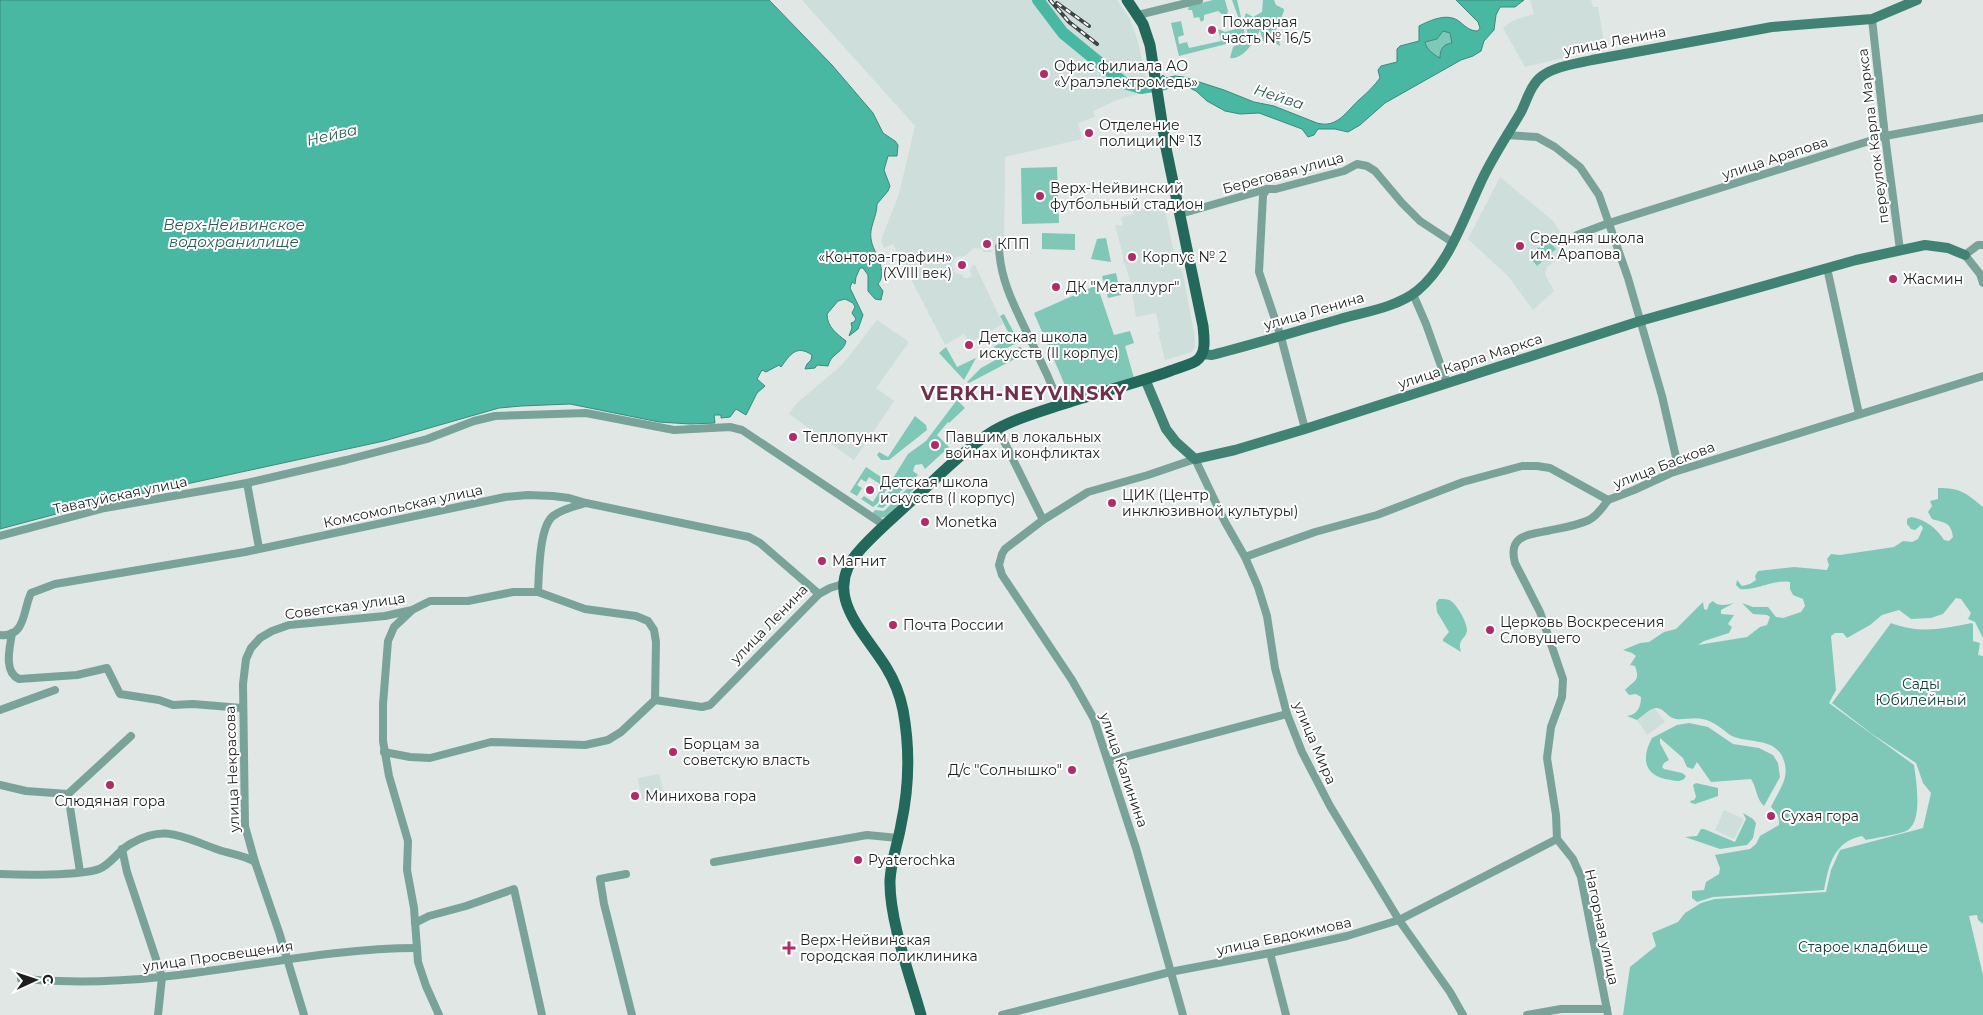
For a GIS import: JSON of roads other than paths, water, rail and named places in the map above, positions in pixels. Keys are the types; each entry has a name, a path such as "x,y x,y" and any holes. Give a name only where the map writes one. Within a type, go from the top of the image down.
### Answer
{"main road":[{"path":"1127,0 1138,15 1150,45 1157,95 1203,326 1202,354"},
{"name":"улица Ленина","path":"843,584 846,571 855,555 884,525 988,434 1060,405 1145,379 1197,360 1202,354"},
{"path":"843,584 849,613 887,668 896,687 903,712 907,750 907,784 904,813 892,863 891,886 901,944 921,1015"}],"street":[{"path":"1138,15 1199,0"},
{"name":"улица Ленина","path":"1202,354 1212,355 1281,337 1385,306 1412,294 1423,286 1435,272 1452,242 1470,209 1480,184 1522,111 1534,84 1541,76 1556,69 1592,60 1772,27 1872,19 1917,0"},
{"name":"переулок Карла Маркса","path":"1872,19 1900,250"},
{"name":"улица Арапова","path":"1577,235 1609,223 1885,136 1983,118"},
{"path":"1506,136 1537,137 1566,154 1580,167 1599,195 1662,396 1679,470"},
{"name":"Береговая улица","path":"1180,214 1268,189 1276,189 1321,177 1357,164 1367,166 1375,171 1398,199 1420,221 1452,242"},
{"path":"1268,189 1263,195 1259,272 1281,337 1305,429"},
{"name":"улица Карла Маркса","path":"1002,554 1010,545 1043,520 1096,488 1148,475 1195,459 1235,450 1305,429 1640,321 1856,260 1924,245 1948,248 1966,255"},
{"path":"1981,245 1966,255 1980,274 1983,283"},
{"path":"999,247 1001,272 1005,285 1042,362 1060,405"},
{"path":"1827,268 1859,414"},
{"path":"1412,294 1423,317 1447,384"},
{"name":"улица Баскова","path":"1246,557 1315,532 1377,515 1463,482 1522,466 1550,468 1608,500 1679,470 1983,376"},
{"path":"1145,379 1166,429 1176,442 1195,459"},
{"name":"Таватуйская улица","path":"0,536 105,508 247,482 346,460 427,439 484,418 508,415 586,413 674,430 730,427 742,430 884,525"},
{"path":"998,429 1043,520"},
{"name":"улица Мира","path":"1195,459 1222,516 1246,557 1258,588 1267,616 1275,668 1287,714 1302,752 1326,799 1399,920 1450,992 1463,1015"},
{"path":"247,482 259,548"},
{"name":"Комсомольская улица","path":"12,633 22,624 30,596 36,590 80,579 245,552 505,498 547,496 570,498 749,537 765,547 819,594"},
{"path":"1557,839 1556,814 1548,768 1547,748 1550,727 1562,696 1563,680 1540,612 1515,563 1513,548 1526,534 1556,529 1588,520 1608,500"},
{"path":"538,592 545,526 552,516 566,509 586,503"},
{"name":"улица Калинина","path":"1002,554 998,565 1002,574 1090,711 1101,736 1136,848 1183,1015"},
{"name":"улица Ленина","path":"655,700 702,707 713,703 819,594 843,584"},
{"name":"Советская улица","path":"260,638 277,629 296,624 384,616 412,610 430,601 468,601 523,591 538,592 585,609 636,616 648,621 654,630 656,642 655,700"},
{"path":"412,610 394,627 388,641 383,704 384,752 408,841 407,870 415,923 418,962 439,1015"},
{"path":"0,635 12,633 9,666 16,678 27,680 77,675 107,668 120,694 159,700 172,705 193,704 242,708"},
{"name":"улица Некрасова","path":"260,638 251,648 246,659 242,684 246,834 304,1015"},
{"path":"0,710 55,690"},
{"path":"384,752 410,757 430,758 491,742 585,745 608,740 621,732 655,700"},
{"path":"1109,761 1287,714"},
{"path":"0,785 26,791 68,794 131,736"},
{"path":"68,794 80,872"},
{"path":"0,874 80,872 103,867 122,849 133,842 161,834 178,834 221,850 244,856 254,862"},
{"path":"714,862 858,837 898,838"},
{"name":"улица Евдокимова","path":"1002,1015 1170,972 1347,936 1399,920 1557,839"},
{"name":"Нагорная улица","path":"1557,839 1573,859 1581,876 1607,1012"},
{"path":"122,849 127,872 162,977 158,1015"},
{"path":"626,874 600,879 604,904 632,1015"},
{"path":"415,923 429,916 466,906 514,889 542,1015"},
{"name":"улица Просвещения","path":"21,980 95,982 162,977 372,949 417,948"},
{"path":"1270,953 1286,1015"},
{"path":"1527,1015 1560,1009 1607,1012"}],"water":[{"name":"Верх-Нейвинское водохранилище","path":"0,0 769,0 832,65 873,113 883,133 898,145 897,156 888,156 884,170 890,186 877,204 871,230 872,244 882,273 878,284 883,291 881,300 875,299 868,291 868,275 863,268 860,268 855,284 852,282 850,288 863,315 858,329 849,336 852,328 851,323 856,319 852,313 855,307 853,303 845,299 838,301 827,314 827,319 836,333 846,341 842,349 831,359 828,366 817,365 815,368 805,369 812,355 798,351 794,352 781,367 779,365 766,372 762,370 757,379 765,386 757,393 746,415 736,409 730,417 721,418 721,415 714,415 715,423 690,424 659,422 570,404 499,408 384,441 90,505 0,529"},
{"path":"1456,0 1524,0 1515,7 1500,7 1496,15 1494,30 1484,41 1481,51 1461,60 1385,103 1360,125 1348,132 1335,129 1318,129 1314,135 1308,137 1302,129 1259,113 1240,114 1225,111 1184,85 1149,89 1148,84 1157,81 1163,75 1166,78 1184,77 1254,102 1274,106 1317,123 1331,123 1342,117 1375,84 1380,78 1378,70 1381,66 1397,62 1397,49 1400,46 1419,41 1419,26 1434,19 1445,17 1455,19 1470,29 1478,31 1480,28 1478,22","holes":["1443,31 1450,33 1452,43 1442,48 1440,58 1427,47 1425,42 1437,39"]}],"waterway":[{"name":"Нейва","path":"1038,0 1063,33 1124,83 1141,88 1165,84"}],"railway":[{"path":"1050,0 1069,22 1097,44"},
{"path":"1057,3 1089,26"}],"place":[{"name":"Пожарная часть № 16/5","path":"1212,30"},
{"name":"Офис филиала АО «Уралэлектромедь»","path":"1044,74"},
{"name":"Отделение полиции № 13","path":"1089,133"},
{"name":"Верх-Нейвинский футбольный стадион","path":"1040,196"},
{"name":"КПП","path":"987,244"},
{"name":"Средняя школа им. Арапова","path":"1520,246"},
{"name":"Корпус № 2","path":"1132,257"},
{"name":"«Контора-графин» (XVIII век)","path":"962,265"},
{"name":"Жасмин","path":"1893,279"},
{"name":"ДК \"Металлург\"","path":"1056,287"},
{"name":"Детская школа искусств (II корпус)","path":"969,345"},
{"name":"Теплопункт","path":"793,437"},
{"name":"Павшим в локальных войнах и конфликтах","path":"935,445"},
{"name":"Детская школа искусств (I корпус)","path":"870,490"},
{"name":"ЦИК (Центр инклюзивной культуры)","path":"1112,503"},
{"name":"Monetka","path":"925,522"},
{"name":"Магнит","path":"822,561"},
{"name":"Почта России","path":"893,625"},
{"name":"Церковь Воскресения Словущего","path":"1490,630"},
{"name":"Борцам за советскую власть","path":"673,752"},
{"name":"Д/с \"Солнышко\"","path":"1072,770"},
{"name":"Слюдяная гора","path":"110,785"},
{"name":"Минихова гора","path":"635,796"},
{"name":"Сухая гора","path":"1771,816"},
{"name":"Pyaterochka","path":"858,860"},
{"name":"Верх-Нейвинская городская поликлиника","path":"789,948"}],"district":[{"name":"VERKH-NEYVINSKY","path":"1024,393"}],"park label":[{"name":"Сады Юбилейный","path":"1921,692"},
{"name":"Старое кладбище","path":"1863,947"}]}
